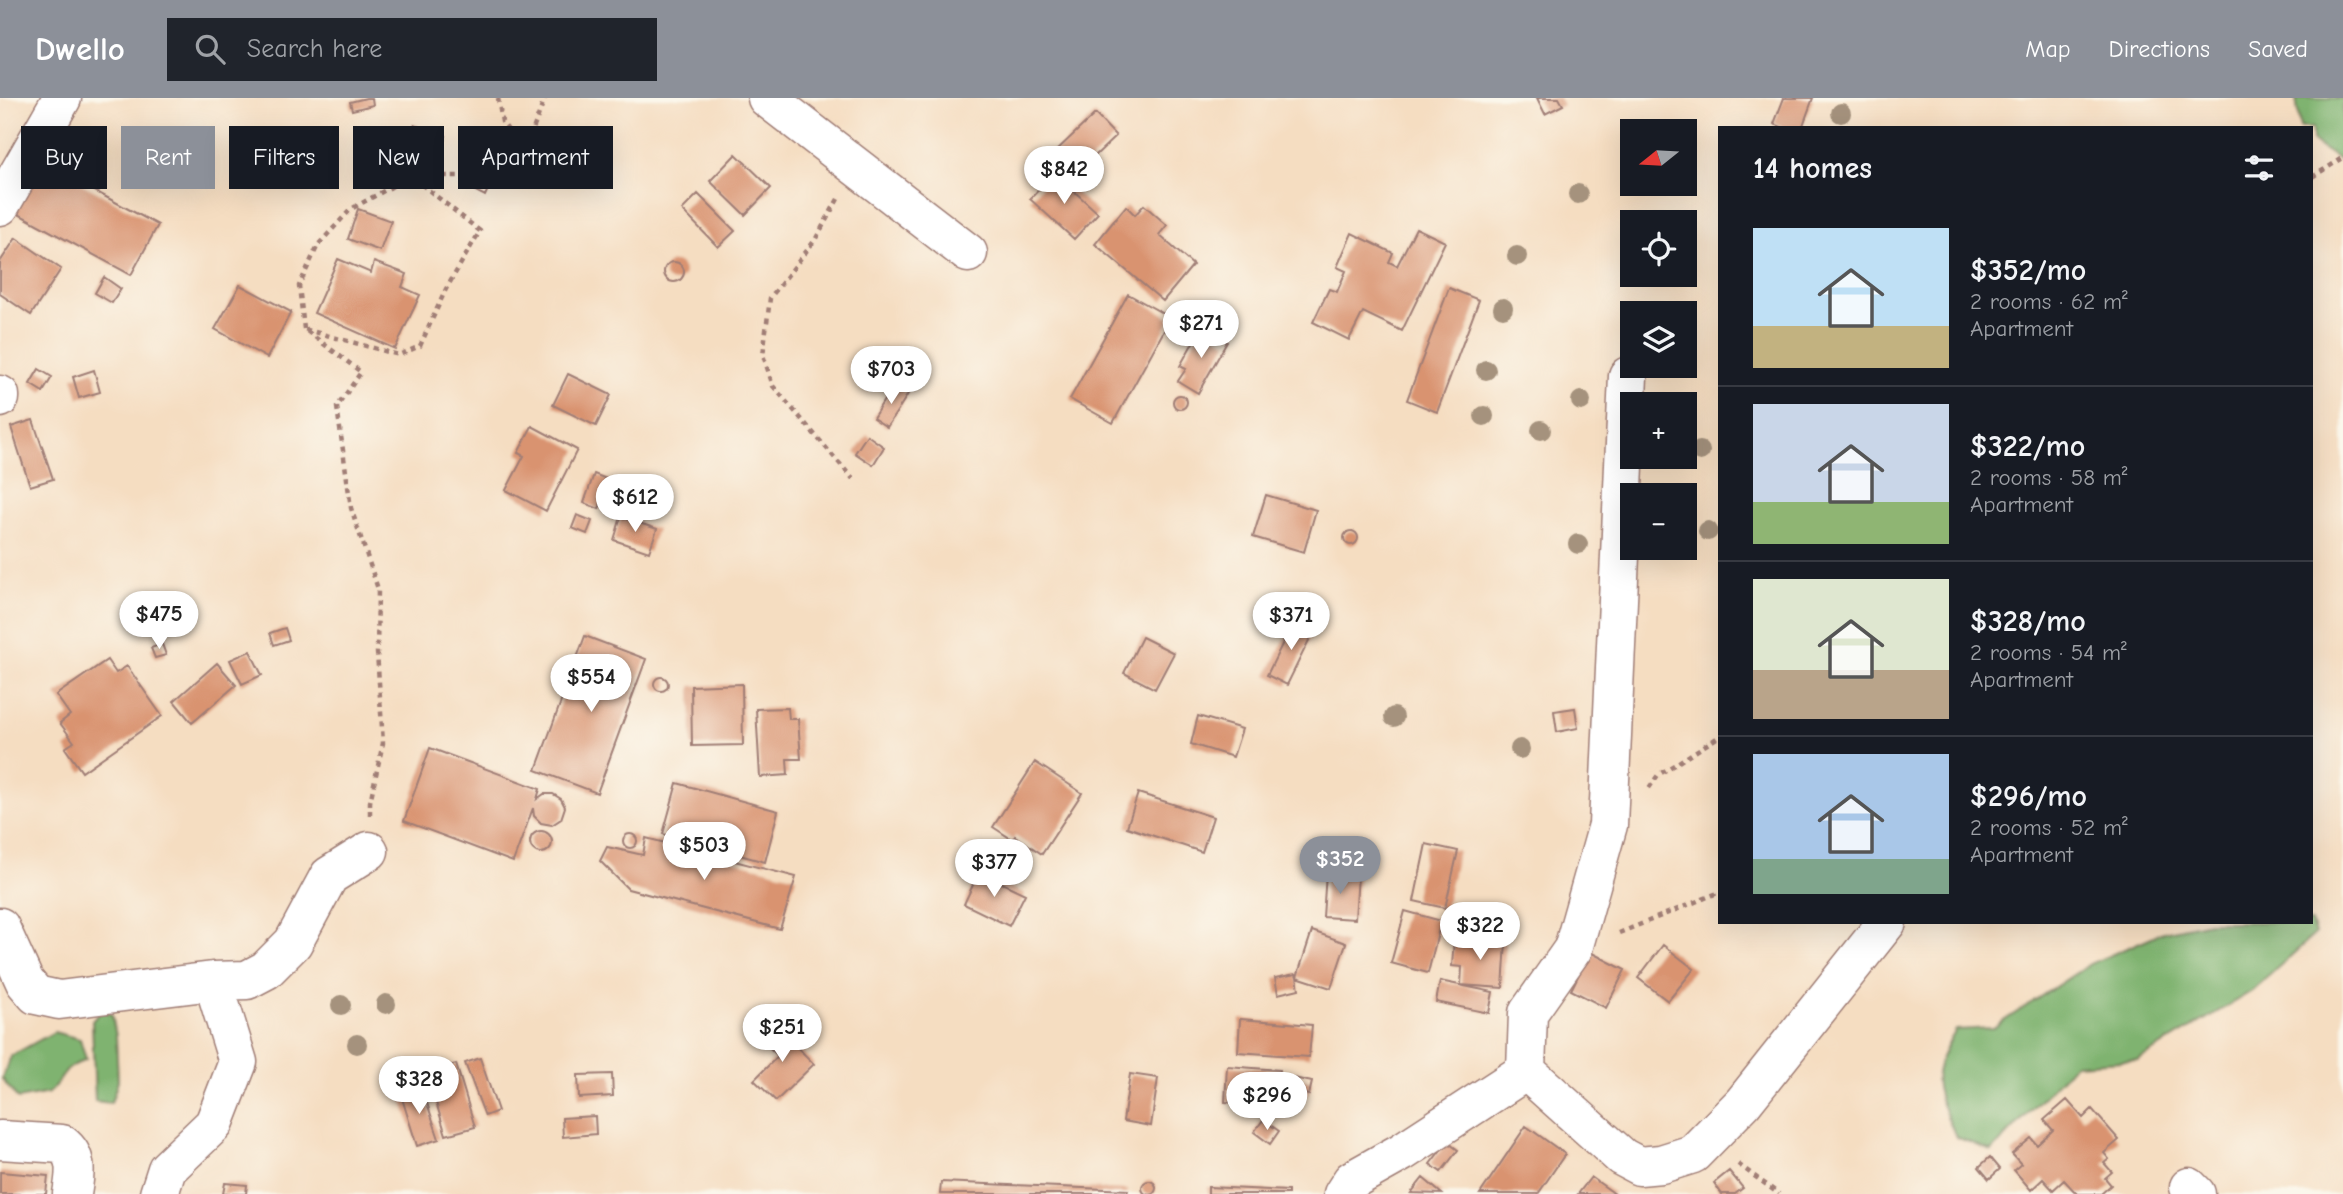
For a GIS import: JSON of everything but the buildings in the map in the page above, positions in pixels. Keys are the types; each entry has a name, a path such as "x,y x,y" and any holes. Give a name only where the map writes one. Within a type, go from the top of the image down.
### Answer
{"street":[{"path":"0,206 61,98"},
{"path":"767,98 968,253"},
{"path":"1526,1071 1528,1013 1573,949 1608,825 1628,378"},
{"path":"0,927 25,982 36,995 59,1000 213,981 247,980 267,970 293,943 329,876 369,851"},
{"path":"1526,1071 1622,1157 1639,1166 1661,1164 1693,1154 1743,1103 1885,924"},
{"path":"159,1194 167,1169 214,1124 237,1062 213,981"},
{"path":"1343,1194 1352,1180 1402,1152 1526,1071"},
{"path":"0,1140 62,1144 68,1148 75,1161 72,1194"}],"path":[{"path":"498,98 505,126"},
{"path":"534,126 545,98"},
{"path":"2313,176 2343,158"},
{"path":"369,851 370,802 383,743 377,652 378,589 351,508 337,407 361,372 304,329 299,286 318,245 351,209 387,189"},
{"path":"304,329 399,355 420,346 446,289 480,231 427,189"},
{"path":"841,196 815,240 770,298 762,355 773,386 853,479"},
{"path":"1643,796 1658,775 1718,737"},
{"path":"1693,1154 1741,1164 1779,1194"}],"green space":[{"path":"2296,98 2343,98 2343,163 2313,142 2313,126 2300,126"},
{"path":"2200,924 2312,924 2315,934 2252,991 2138,1060 2075,1064 1992,1151 1956,1137 1938,1094 1937,1073 1956,1030 1993,1028 2090,964 2163,932"},
{"path":"102,1009 112,1015 116,1036 118,1081 111,1103 95,1101 92,1021"},
{"path":"54,1032 80,1039 86,1059 69,1068 49,1093 18,1099 2,1079 11,1056"}]}
